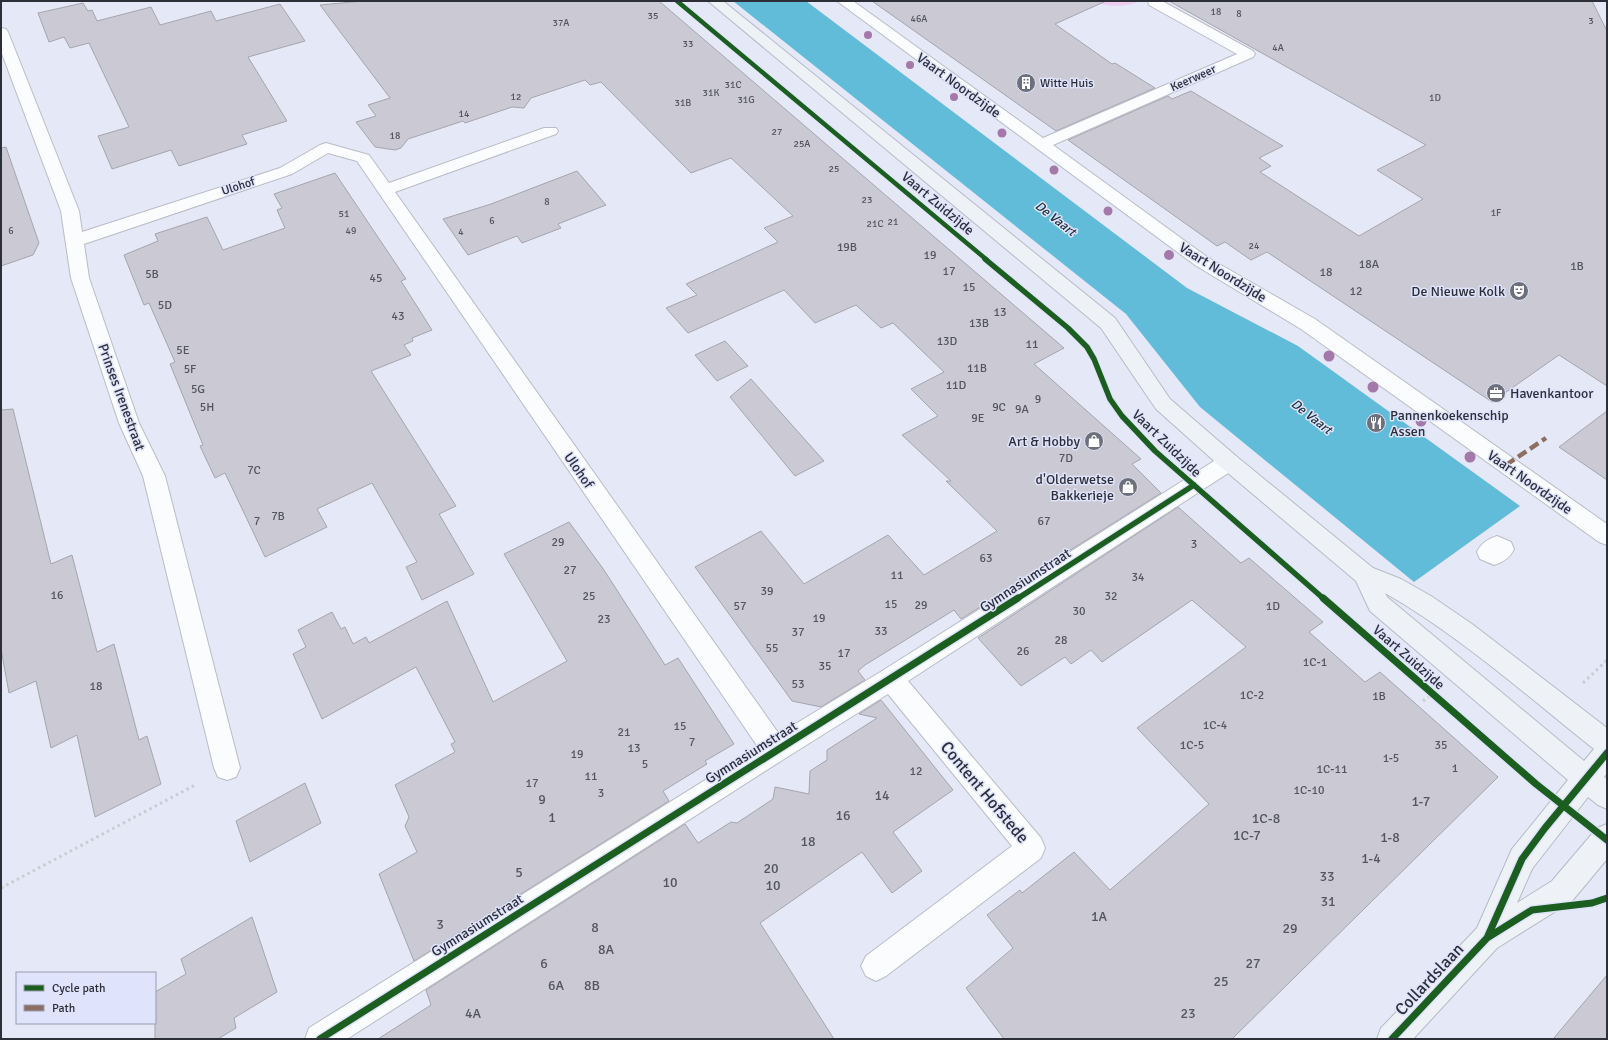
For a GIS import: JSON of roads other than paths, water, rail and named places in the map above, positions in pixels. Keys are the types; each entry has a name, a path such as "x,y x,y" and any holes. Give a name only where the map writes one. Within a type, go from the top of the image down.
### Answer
{"main road":[{"name":"Vaart Zuidzijde","path":"715,1 1108,323 1163,404 1229,462 1365,575 1393,586 1423,603 1464,631 1607,744"},
{"name":"Vaart Zuidzijde","path":"1365,575 1378,604 1586,780 1607,796"},
{"name":"Collardslaan","path":"1487,938 1522,859 1545,828 1607,753"},
{"name":"Collardslaan","path":"1392,1039 1487,938 1562,891 1607,838"}],"street":[{"name":"Vaart Noordzijde","path":"844,1 1201,261 1308,324 1607,536"},
{"name":"Keerweer","path":"1040,145 1248,54 1154,2"},
{"name":"Prinses Irenestraat","path":"1,32 70,211 74,241 83,285 129,423 154,476 227,768"},
{"path":"385,190 550,131"},
{"name":"Ulohof","path":"74,241 286,171 326,148 363,158 775,750"},
{"name":"Gymnasiumstraat","path":"320,1039 775,750 891,680 1229,462"},
{"name":"Content Hofstede","path":"876,966 1031,848 891,680"}],"water":[{"name":"De Vaart","path":"733,1 806,1 1187,288 1298,346 1520,506 1414,582 1200,407 1126,314"}],"place":[{"name":"Witte Huis","path":"1026,83"},
{"name":"De Nieuwe Kolk","path":"1519,291"},
{"name":"Havenkantoor","path":"1496,393"},
{"name":"Pannenkoekenschip Assen","path":"1376,423"},
{"name":"Art & Hobby","path":"1094,441"},
{"name":"d'Olderwetse Bakkerieje","path":"1128,487"}]}
